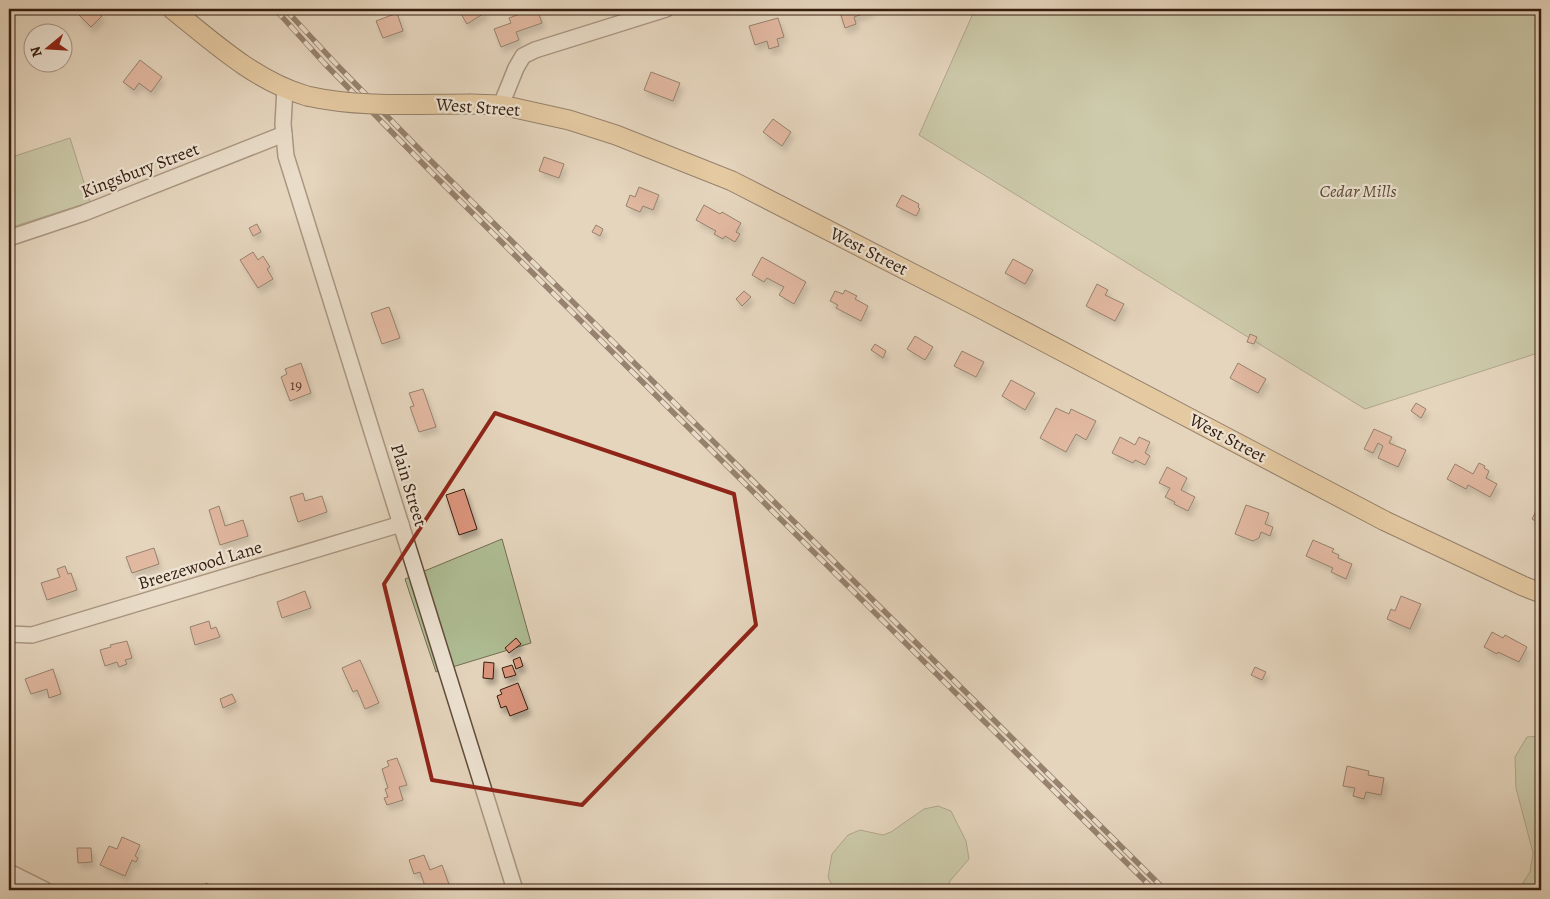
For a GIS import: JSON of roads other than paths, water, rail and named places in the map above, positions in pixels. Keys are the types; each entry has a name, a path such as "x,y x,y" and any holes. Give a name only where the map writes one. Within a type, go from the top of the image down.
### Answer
{"main road":[{"name":"West Street","path":"172,9 234,59 272,82 307,96 324,100 374,103 501,105 570,120 616,135 732,180 1385,520 1541,593"}],"street":[{"path":"501,105 523,56 542,48 666,9"},
{"name":"Plain Street","path":"286,88 284,134 286,156 514,890"},
{"name":"Kingsbury Street","path":"9,238 84,213 284,134"},
{"name":"Breezewood Lane","path":"9,634 32,635 401,524"},
{"path":"9,872 45,890"}],"railway":[{"path":"275,9 324,63 433,174 1154,890"},
{"path":"285,9 426,156 1165,890"}],"park label":[{"name":"Cedar Mills","path":"1358,191"}]}
